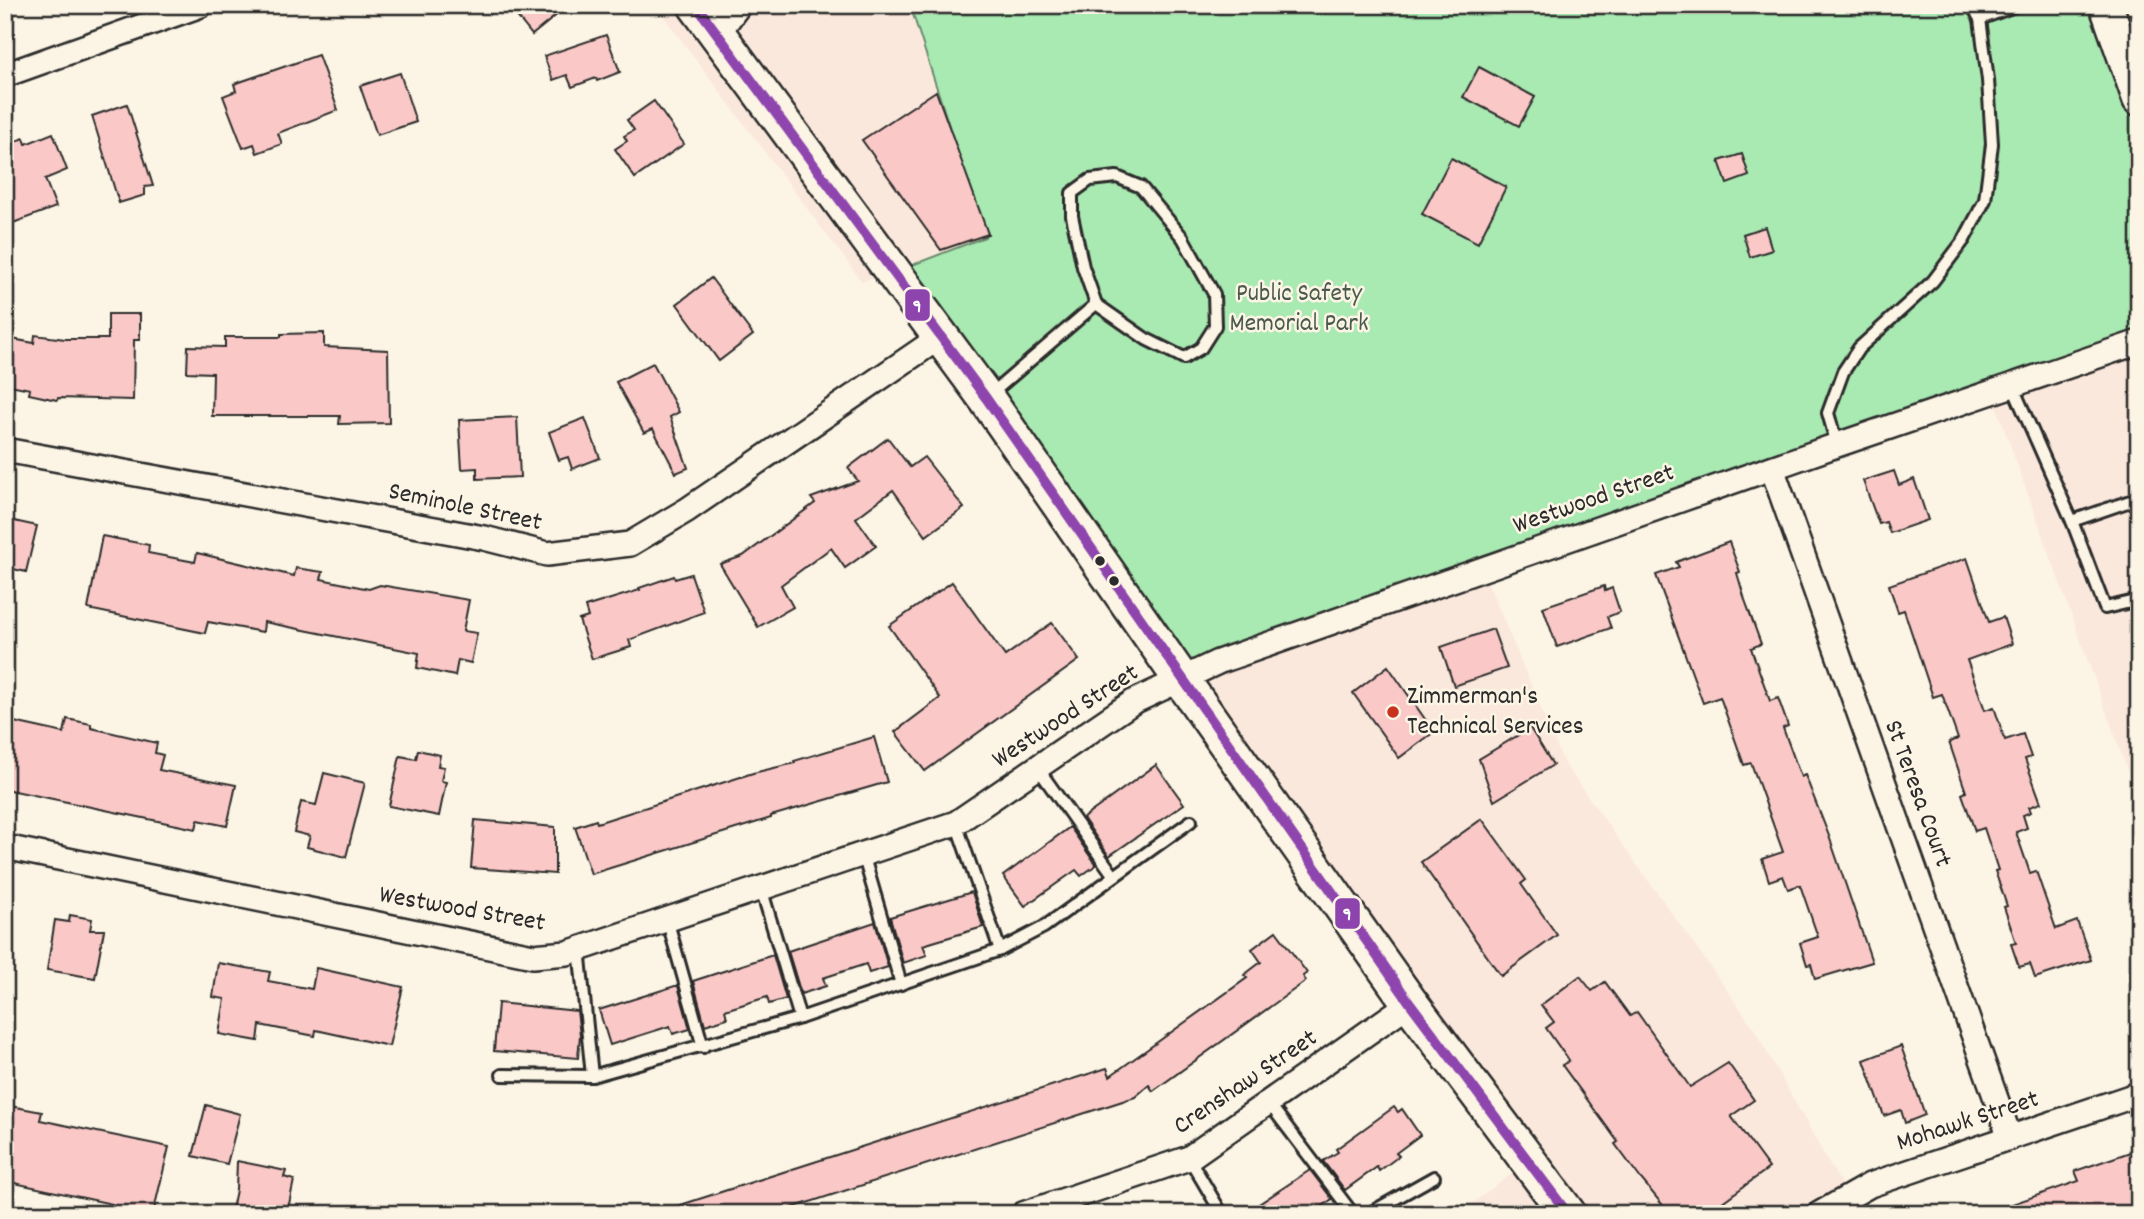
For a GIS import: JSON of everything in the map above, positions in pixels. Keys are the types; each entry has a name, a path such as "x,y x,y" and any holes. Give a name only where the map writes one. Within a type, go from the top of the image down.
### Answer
{"main road":[{"path":"696,5 986,398 1410,1003 1568,1214"},
{"path":"2106,5 2139,99"}],"street":[{"path":"5,75 201,5"},
{"path":"718,33 739,5"},
{"name":"Seminole Street","path":"5,450 484,538 547,554 561,553 630,544 687,510 940,337"},
{"name":"Westwood Street","path":"5,846 533,956 567,953 956,823 1133,702 1218,662 1836,445 2139,342"},
{"name":"St Teresa Court","path":"1772,468 2010,1138"},
{"name":"Crenshaw Street","path":"1023,1214 1189,1158 1410,1003"},
{"name":"Mohawk Street","path":"1819,1214 1870,1185 2139,1094"}],"lane":[{"path":"1836,445 1828,413 1843,372 1859,348 1933,281 1964,240 1985,200 1992,144 1988,80 1980,19 1972,5"},
{"path":"1980,19 2017,5"},
{"path":"1117,177 1141,187 1184,238 1214,294 1215,326 1201,348 1184,358 1146,339 1096,304 1074,229 1072,193 1090,180 1117,177"},
{"path":"986,398 1096,304"},
{"path":"2012,385 2072,521 2105,608 2139,600"},
{"path":"2072,521 2139,498"},
{"path":"1037,767 1114,876"},
{"path":"502,1075 592,1076 800,1018 1000,950 1044,927 1191,821"},
{"path":"956,823 1000,950"},
{"path":"863,854 901,984"},
{"path":"761,888 800,1018"},
{"path":"667,919 703,1047"},
{"path":"579,948 592,1076"},
{"path":"1268,1102 1353,1214"},
{"path":"1189,1158 1222,1214"},
{"path":"1368,1214 1434,1177"}],"shaded area":[{"path":"655,5 910,5 985,237 862,282"},
{"path":"2127,5 2139,5 2139,38"},
{"path":"2139,355 2139,803 1995,403"},
{"path":"1486,578 1564,763 1752,1025 1860,1214 1458,1214 1514,1172 1170,697 1224,674"}],"green space":[{"name":"Public Safety Memorial Park","path":"910,5 2106,5 2139,99 2139,342 1181,679 894,272 985,237"}],"building":[{"path":"508,5 569,5 532,35"},
{"path":"606,35 620,72 572,87 567,75 553,80 544,56"},
{"path":"318,55 338,110 278,133 282,144 257,153 254,144 243,148 223,96 236,91 234,84"},
{"path":"1479,67 1535,97 1519,126 1463,97"},
{"path":"400,73 416,122 377,135 360,86"},
{"path":"936,91 988,234 941,250 862,140"},
{"path":"654,101 684,144 635,178 615,149 627,141 624,136 634,130 627,120"},
{"path":"127,104 153,186 145,187 145,195 119,203 92,116"},
{"path":"53,133 67,170 45,179 56,207 5,226 5,145 24,138 26,144"},
{"path":"1742,154 1749,176 1727,184 1719,161"},
{"path":"1451,158 1506,187 1478,243 1422,214"},
{"path":"1765,227 1772,250 1750,257 1743,234"},
{"path":"711,278 753,335 719,361 677,304"},
{"path":"108,314 140,314 140,340 134,340 133,400 57,400 29,394 30,389 5,384 12,339 34,343 35,335 65,339 108,339"},
{"path":"324,333 324,347 388,350 389,423 339,424 340,416 212,416 213,373 187,372 188,346 225,347 225,337 281,337 281,334"},
{"path":"653,363 679,412 670,417 688,468 676,473 653,429 644,433 616,382"},
{"path":"517,417 520,477 477,479 477,468 462,469 459,420"},
{"path":"585,418 600,458 572,469 568,457 559,460 549,432"},
{"path":"888,438 910,467 924,457 964,508 926,536 893,490 856,518 876,546 845,568 831,548 781,585 793,607 758,627 720,564 743,556 815,503 811,498 858,481 848,468"},
{"path":"1894,471 1899,485 1914,479 1928,520 1890,533 1886,522 1879,524 1863,481"},
{"path":"5,519 37,526 26,572 5,567"},
{"path":"102,536 149,545 148,553 195,562 197,553 294,576 296,568 323,572 321,579 369,589 380,585 469,600 463,631 477,633 471,663 458,660 455,676 417,668 419,653 264,622 263,632 208,622 205,633 88,609"},
{"path":"1729,542 1761,644 1751,648 1770,701 1778,698 1788,726 1783,728 1801,777 1805,775 1829,836 1872,962 1815,979 1800,943 1818,937 1800,885 1788,889 1783,876 1769,881 1762,859 1783,852 1751,763 1744,765 1720,697 1703,703 1656,575 1679,567 1676,562"},
{"path":"1967,558 1989,622 2003,617 2012,644 1967,660 1985,710 1994,707 2005,740 2023,734 2031,757 2025,759 2041,803 2029,807 2031,812 2023,815 2027,828 2016,832 2030,873 2036,871 2056,929 2077,921 2091,960 2035,978 2030,964 2019,967 2011,944 2016,943 1995,871 1998,870 1984,828 1975,831 1962,794 1966,792 1949,742 1958,739 1942,694 1933,697 1904,610 1898,612 1889,585"},
{"path":"691,574 704,612 629,640 631,647 592,659 579,620 588,617 585,607 674,576 675,579"},
{"path":"952,582 1005,656 1052,623 1079,660 925,771 895,732 940,698 889,626"},
{"path":"1604,586 1605,591 1612,588 1620,612 1607,617 1611,628 1557,647 1543,607"},
{"path":"1493,629 1507,668 1454,686 1441,647"},
{"name":"Zimmerman's Technical Services","path":"1388,666 1434,732 1399,758 1353,693"},
{"path":"67,719 91,724 91,728 157,743 155,753 163,755 159,770 236,785 227,826 198,820 196,829 5,789 5,720 64,733"},
{"path":"1530,728 1553,765 1494,801 1479,759"},
{"path":"874,737 887,782 591,874 575,827 596,820 597,823"},
{"path":"418,750 440,755 438,766 444,767 441,781 446,782 439,816 389,806 400,756 416,759"},
{"path":"1156,765 1184,804 1109,856 1083,818"},
{"path":"324,773 365,783 346,857 307,847 310,836 294,832 301,802 316,805"},
{"path":"1482,819 1526,880 1521,884 1557,935 1501,976 1421,862"},
{"path":"475,820 555,827 555,874 471,868"},
{"path":"1070,827 1096,865 1081,876 1076,870 1025,906 1003,876"},
{"path":"972,892 983,927 923,945 927,955 903,963 890,917"},
{"path":"70,915 92,919 90,930 104,930 95,978 47,970 55,920 69,922"},
{"path":"875,922 888,967 869,973 866,964 823,978 826,986 801,994 788,951"},
{"path":"1276,931 1307,973 1303,976 1306,981 1153,1091 1149,1085 1135,1097 773,1214 668,1214 668,1209 1107,1068 1110,1076 1247,978 1244,975 1261,962 1252,949"},
{"path":"773,955 786,999 769,1004 767,997 725,1010 727,1018 705,1025 693,981"},
{"path":"218,963 270,972 268,981 312,989 316,968 403,987 389,1046 316,1030 315,1036 260,1025 258,1041 219,1034 225,999 213,997"},
{"path":"1580,976 1592,991 1605,982 1630,1016 1637,1012 1690,1087 1728,1063 1754,1100 1731,1116 1769,1168 1721,1203 1728,1214 1670,1214 1615,1144 1618,1142 1562,1065 1569,1061 1546,1028 1554,1022 1541,1005"},
{"path":"678,986 690,1029 673,1034 670,1026 610,1045 599,1010"},
{"path":"498,1003 577,1011 580,1035 578,1058 494,1051"},
{"path":"1901,1046 1925,1115 1905,1123 1901,1110 1884,1116 1864,1060"},
{"path":"5,1105 42,1112 40,1120 169,1147 153,1214 123,1214 110,1211 112,1204 5,1181"},
{"path":"206,1105 240,1114 227,1164 193,1156"},
{"path":"1394,1107 1398,1112 1402,1109 1420,1135 1396,1153 1399,1156 1379,1171 1377,1167 1345,1190 1323,1161"},
{"path":"2139,1149 2139,1205 2114,1214 1995,1214 1995,1210 2079,1181 2075,1171"},
{"path":"237,1161 286,1171 284,1177 294,1180 287,1214 231,1214 236,1190"},
{"path":"1310,1170 1332,1199 1312,1214 1244,1214"}],"transit line":[{"name":"9","path":"696,5 986,398 1410,1003 1568,1214"}],"place":[{"name":"Zimmerman's Technical Services","path":"1393,712"}]}
